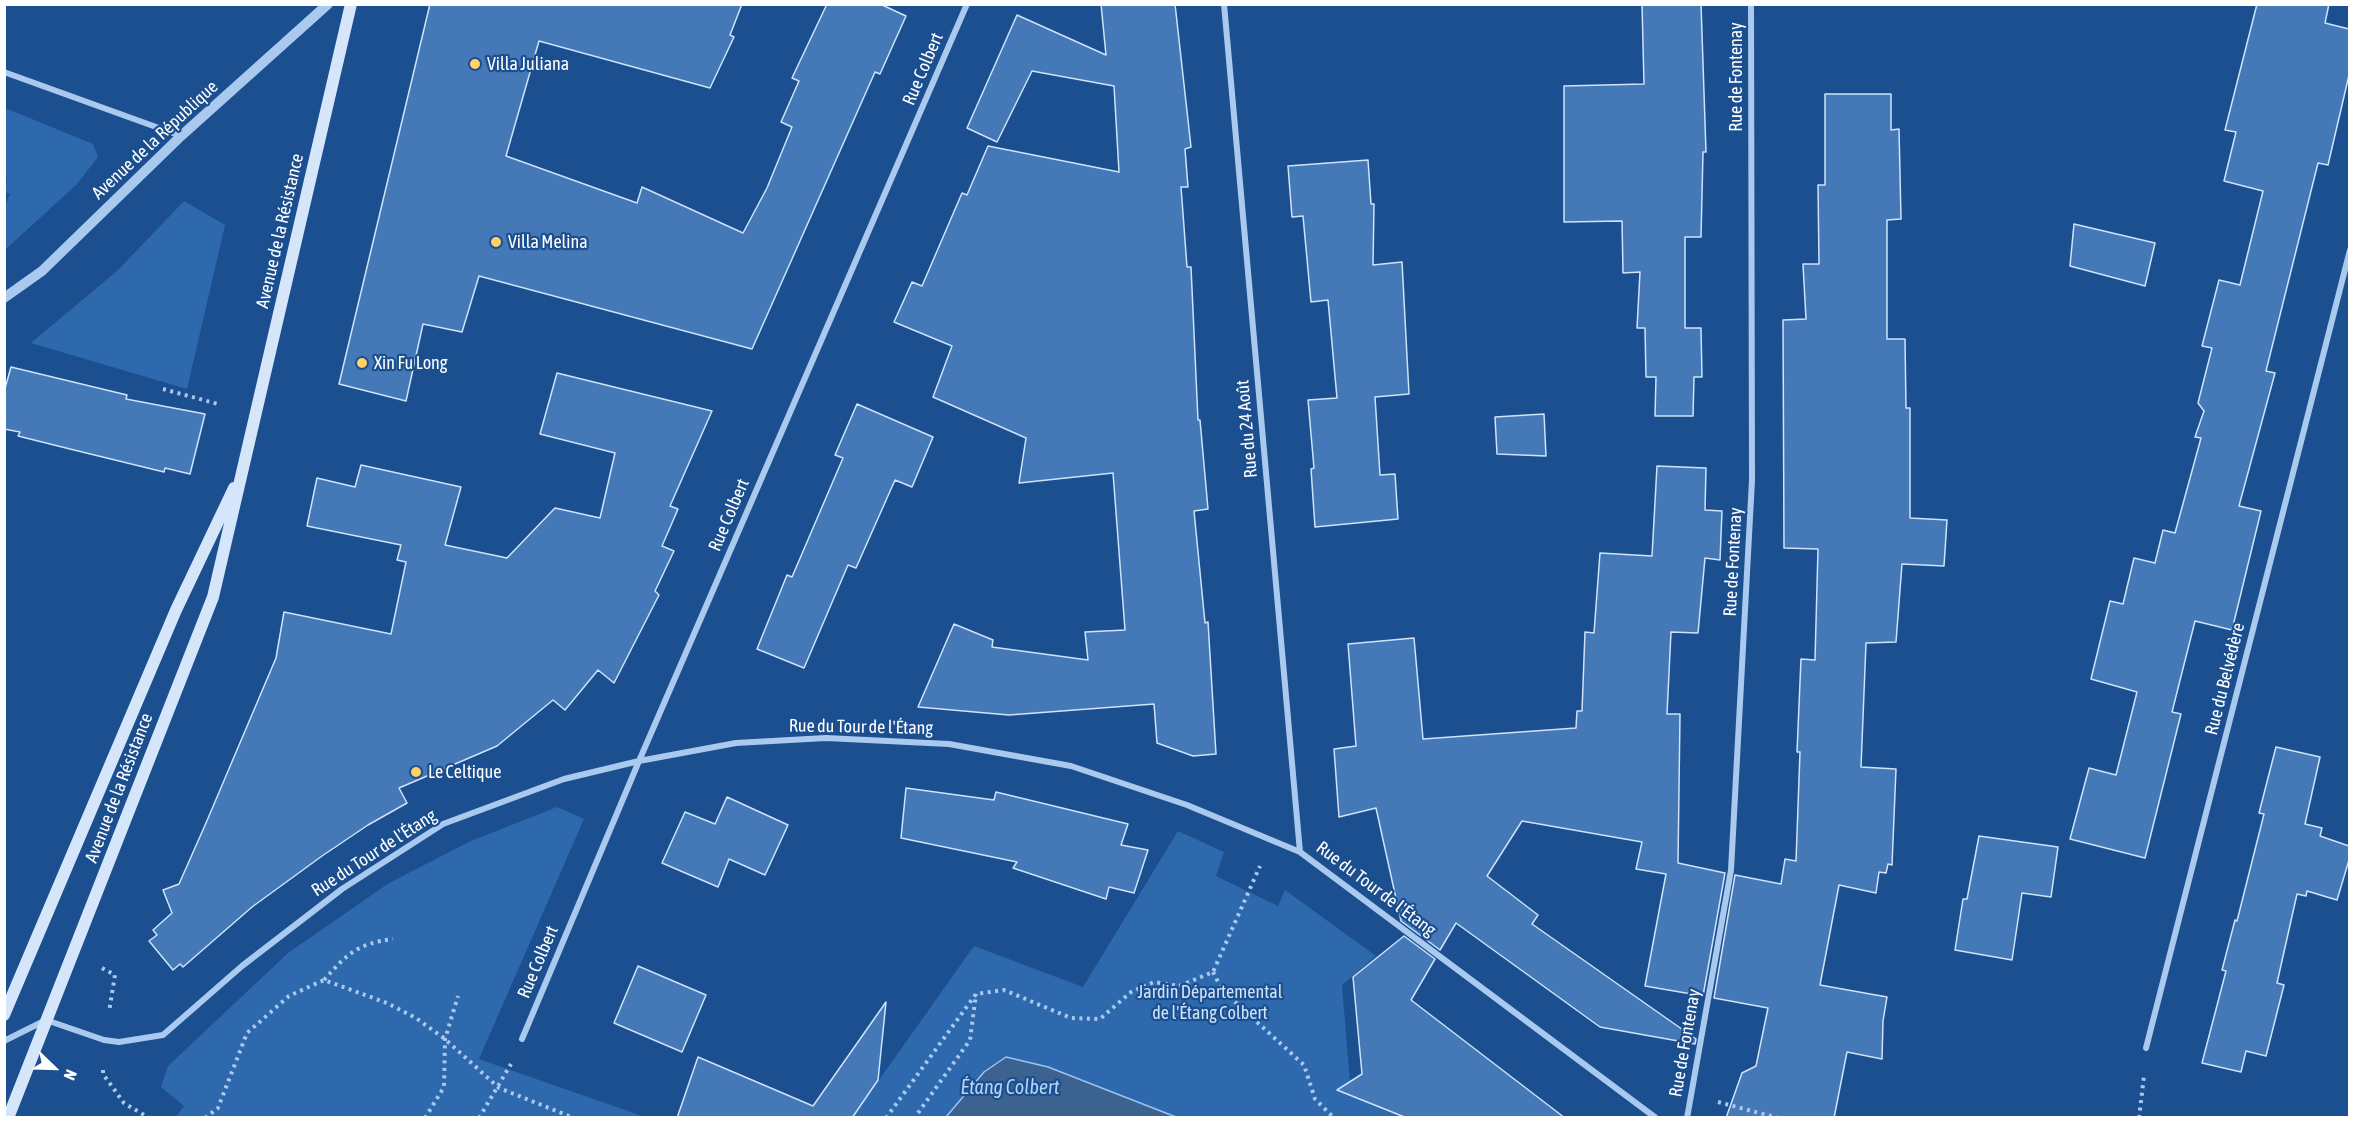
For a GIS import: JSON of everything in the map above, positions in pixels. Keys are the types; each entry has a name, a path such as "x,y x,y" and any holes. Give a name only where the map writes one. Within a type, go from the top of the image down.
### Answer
{"main road":[{"name":"Avenue de la Résistance","path":"8,1118 213,597 351,4"},
{"name":"Avenue de la Résistance","path":"4,1015 176,610 244,465"}],"street":[{"name":"Avenue de la République","path":"4,298 42,271 181,136 328,4"},
{"name":"Rue Colbert","path":"522,1039 639,761 967,4"},
{"name":"Rue du 24 Août","path":"1224,4 1300,852"},
{"name":"Rue de Fontenay","path":"1686,1118 1731,870 1752,480 1751,4"},
{"path":"4,72 181,136"},
{"name":"Rue du Belvédère","path":"2146,1048 2349,250"},
{"name":"Rue du Tour de l'Étang","path":"46,1020 104,1040 119,1042 163,1035 242,966 342,889 443,824 564,779 639,761 747,742 826,738 949,744 1071,766 1187,805 1300,852 1656,1118"},
{"path":"4,1041 46,1020"}],"path":[{"path":"163,389 218,404"},
{"path":"885,1118 976,994 1004,990 1071,1018 1100,1019 1131,992 1154,982 1179,986 1213,972 1262,863"},
{"path":"205,1118 219,1108 247,1033 289,996 324,980 345,957 369,942 393,939"},
{"path":"1213,972 1222,990 1304,1065 1315,1099 1334,1118"},
{"path":"115,975 104,1040 103,1074 124,1103 149,1118"},
{"path":"324,980 387,1003 416,1018 445,1039 499,1088 574,1118"},
{"path":"918,1113 970,1040 976,994"},
{"path":"425,1118 444,1087 445,1039 458,996"},
{"path":"2139,1118 2146,1048"},
{"path":"479,1118 499,1088"},
{"path":"1714,1101 1778,1118"}],"green space":[{"path":"5,108 93,144 98,157 77,184 5,250 5,206 10,194 5,192 7,177 4,175"},
{"path":"184,201 225,225 187,389 31,343 118,270"},
{"path":"557,807 584,819 479,1059 645,1117 176,1117 184,1106 161,1087 168,1066 288,953 389,883 471,841"},
{"name":"Jardin Départemental de l'Étang Colbert","path":"1178,831 1224,852 1216,876 1278,906 1285,890 1376,956 1342,985 1350,1082 1406,1118 852,1118 974,946 1083,987"}],"water":[{"name":"Étang Colbert","path":"1006,1057 1048,1067 1176,1117 946,1117 984,1072"}],"building":[{"path":"430,4 742,4 730,35 734,37 710,88 539,41 506,156 637,203 642,187 743,233 767,188 792,127 781,122 799,81 792,78 827,4 880,4 906,16 880,74 875,72 752,349 479,276 462,332 423,324 406,401 339,384"},
{"path":"1101,4 1175,4 1191,147 1185,149 1188,187 1181,187 1187,267 1191,267 1198,420 1200,420 1208,509 1194,511 1205,623 1208,622 1216,754 1193,756 1157,743 1154,704 1009,715 918,707 954,624 993,640 992,647 1088,660 1085,632 1125,630 1113,473 1019,483 1026,438 933,397 952,346 894,322 912,282 922,286 962,193 967,195 988,146 1119,172 1114,86 1032,71 997,142 967,128 1017,15 1106,55"},
{"path":"1642,4 1701,4 1706,152 1703,152 1701,237 1685,237 1685,328 1701,328 1702,377 1694,377 1693,416 1655,416 1656,377 1646,377 1645,328 1637,328 1640,272 1623,273 1622,221 1564,222 1564,86 1644,84"},
{"path":"2257,4 2329,4 2325,23 2349,29 2349,75 2328,165 2318,163 2266,371 2275,373 2239,506 2261,511 2232,630 2195,621 2172,712 2181,714 2145,858 2070,839 2089,768 2116,775 2137,692 2091,679 2110,601 2123,604 2134,558 2155,563 2163,530 2175,533 2201,438 2195,437 2204,411 2198,403 2212,348 2202,346 2219,280 2240,285 2263,191 2224,181 2236,132 2225,130"},
{"path":"1825,94 1891,94 1891,130 1899,129 1901,219 1887,220 1887,339 1905,339 1906,408 1910,408 1910,518 1947,520 1944,566 1902,564 1896,642 1866,643 1861,767 1896,769 1892,865 1888,864 1886,873 1879,872 1876,893 1839,885 1820,985 1887,997 1883,1021 1882,1059 1847,1052 1834,1118 1726,1118 1742,1073 1756,1066 1768,1008 1714,998 1735,875 1781,884 1785,859 1796,861 1801,659 1815,660 1818,549 1784,548 1783,320 1806,319 1803,264 1819,264 1818,185 1825,185"},
{"path":"1368,160 1371,204 1374,204 1373,265 1402,262 1409,394 1375,397 1380,475 1395,474 1398,519 1315,527 1311,469 1314,468 1308,400 1337,398 1328,300 1311,302 1303,216 1292,217 1288,166"},
{"path":"2074,224 2155,243 2145,286 2070,266"},
{"path":"11,367 127,395 126,399 205,414 190,474 165,468 164,472 18,436 20,432 4,429 4,392"},
{"path":"557,373 712,411 670,506 678,509 662,546 674,551 655,591 659,595 614,683 598,670 565,710 553,700 497,746 399,788 407,803 368,825 322,856 252,907 183,967 180,964 173,970 149,941 157,935 153,930 172,913 163,890 179,884 206,823 276,658 284,612 391,634 406,562 397,560 401,545 307,526 317,478 355,487 361,465 461,487 445,545 507,558 555,508 600,518 615,453 540,434"},
{"path":"857,404 933,437 912,487 895,480 856,568 848,565 804,668 757,649 787,575 792,577 843,458 835,455"},
{"path":"1544,414 1546,456 1497,454 1495,417"},
{"path":"1657,466 1706,468 1705,510 1722,511 1720,560 1705,558 1698,633 1671,632 1667,714 1680,714 1678,863 1725,873 1703,996 1645,986 1666,874 1636,869 1642,842 1522,821 1487,876 1538,915 1532,924 1696,1039 1695,1044 1600,1027 1456,923 1440,950 1401,921 1376,808 1339,817 1334,749 1356,746 1348,644 1414,638 1423,739 1576,728 1577,711 1582,711 1585,632 1594,633 1600,553 1652,556"},
{"path":"2276,747 2320,757 2305,824 2322,828 2320,836 2349,846 2349,860 2337,900 2307,891 2306,896 2297,894 2277,983 2284,985 2266,1056 2246,1051 2241,1072 2202,1063 2226,971 2222,970 2264,814 2259,813"},
{"path":"906,788 994,800 996,792 1128,824 1121,845 1148,850 1134,893 1109,887 1106,899 1013,868 1017,862 901,838"},
{"path":"727,797 788,825 765,875 729,859 718,887 662,863 685,812 715,824"},
{"path":"1979,836 2058,847 2051,897 2022,893 2012,960 1955,950 1963,899 1967,899"},
{"path":"1404,936 1435,959 1411,1000 1565,1118 1407,1118 1337,1090 1362,1074 1353,977"},
{"path":"638,966 706,995 682,1052 614,1023"},
{"path":"886,1002 878,1080 852,1118 677,1118 698,1057 813,1106"}],"place":[{"name":"Villa Juliana","path":"475,64"},
{"name":"Villa Melina","path":"496,242"},
{"name":"Xin Fu Long","path":"362,363"},
{"name":"Le Celtique","path":"416,772"}]}
